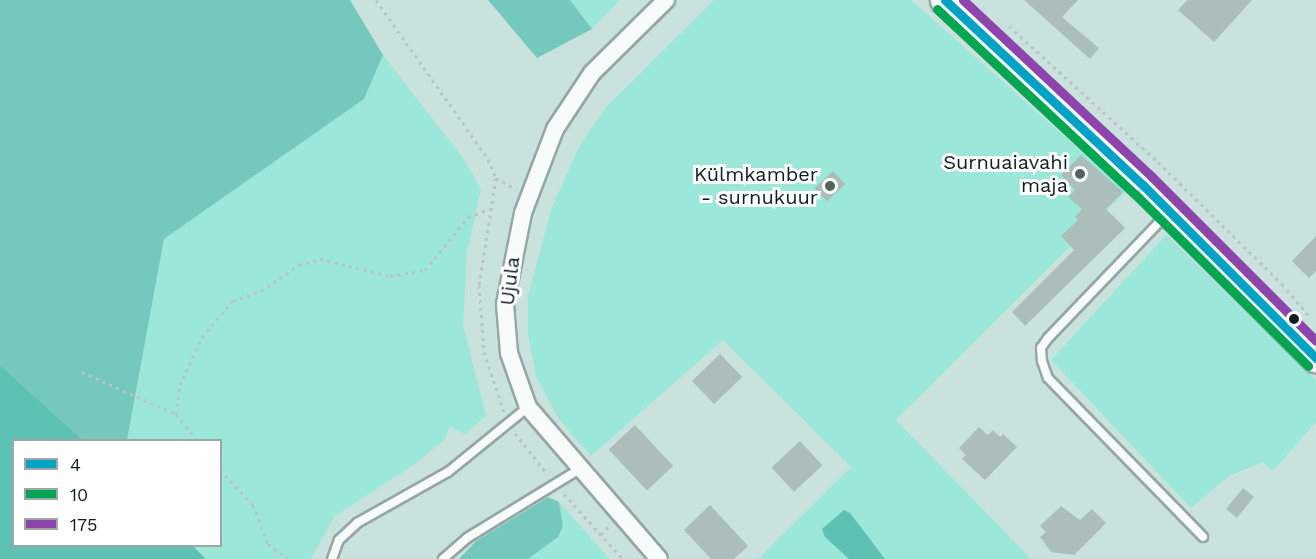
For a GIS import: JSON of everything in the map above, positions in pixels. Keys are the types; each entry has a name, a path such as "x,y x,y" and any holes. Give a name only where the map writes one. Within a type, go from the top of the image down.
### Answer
{"highway":[{"path":"945,0 1314,353"}],"street":[{"name":"Ujula","path":"658,559 578,470 528,407 509,353 505,304 523,213 570,100 666,0"}],"lane":[{"path":"1169,212 1048,338 1041,348 1042,361 1048,378 1203,537"},
{"path":"332,559 339,540 357,523 448,472 528,407"},
{"path":"443,559 467,538 578,470"}],"path":[{"path":"176,414 180,385 194,351 212,323 233,301 261,291 299,265 320,259 390,276 424,270 468,217 493,208"},
{"path":"82,372 176,414 195,439"},
{"path":"222,472 253,505 268,543 288,559"},
{"path":"601,535 610,525"}],"shaded area":[{"path":"0,0 350,0 383,55 364,99 164,239 127,439 82,439 0,365"},
{"path":"488,0 570,0 592,29 537,58"},
{"path":"570,0 620,0 592,29"},
{"path":"714,0 911,0 1126,191 896,420 1031,559 758,559 851,467 723,340 591,456 558,418 536,376 528,334 528,296 552,207 580,145 606,107"},
{"path":"383,55 463,158 481,189 467,252 463,325 486,416 465,434 450,427 444,440 415,464 334,517 311,559 206,559 194,547 222,547 222,439 127,439 164,239 364,99"},
{"path":"1166,235 1316,380 1316,422 1273,471 1263,462 1229,476 1191,508 1051,360"},
{"path":"0,365 82,439 12,439 12,547 194,547 206,559 0,559"},
{"path":"548,497 559,502 563,526 558,537 528,559 459,559 476,541"},
{"path":"559,502 610,559 528,559 558,537 563,526"},
{"path":"844,510 850,513 885,559 849,559 825,537 822,529"}],"building":[{"path":"1024,0 1078,0 1062,17 1099,48 1090,59"},
{"path":"1187,0 1252,0 1214,42 1178,10"},
{"path":"1081,155 1123,192 1106,209 1125,228 1025,326 1012,312 1074,250 1061,236 1078,220 1075,217 1082,209 1068,197 1075,190 1061,175"},
{"name":"Külmkamber - surnukuur","path":"833,171 845,184 827,201 815,188"},
{"path":"1316,236 1316,271 1309,278 1292,261"},
{"path":"720,354 742,377 714,404 692,381"},
{"path":"635,425 673,466 647,491 609,450"},
{"path":"979,427 988,435 993,430 1000,437 1003,434 1017,447 985,480 962,459 966,455 959,448"},
{"path":"800,441 823,465 794,492 771,468"},
{"path":"1243,488 1254,497 1237,518 1226,509"},
{"path":"710,505 748,546 734,559 711,559 684,530"},
{"path":"1061,506 1080,520 1092,509 1106,523 1074,555 1051,552 1040,537 1046,532 1040,526"}],"transit line":[{"name":"4","path":"945,0 1143,185 1316,358"},
{"name":"175","path":"963,0 1151,176 1316,341"},
{"name":"10","path":"937,9 1135,194 1308,366"}],"place":[{"name":"Surnuaiavahi maja","path":"1080,174"},
{"name":"Külmkamber - surnukuur","path":"830,186"}]}
